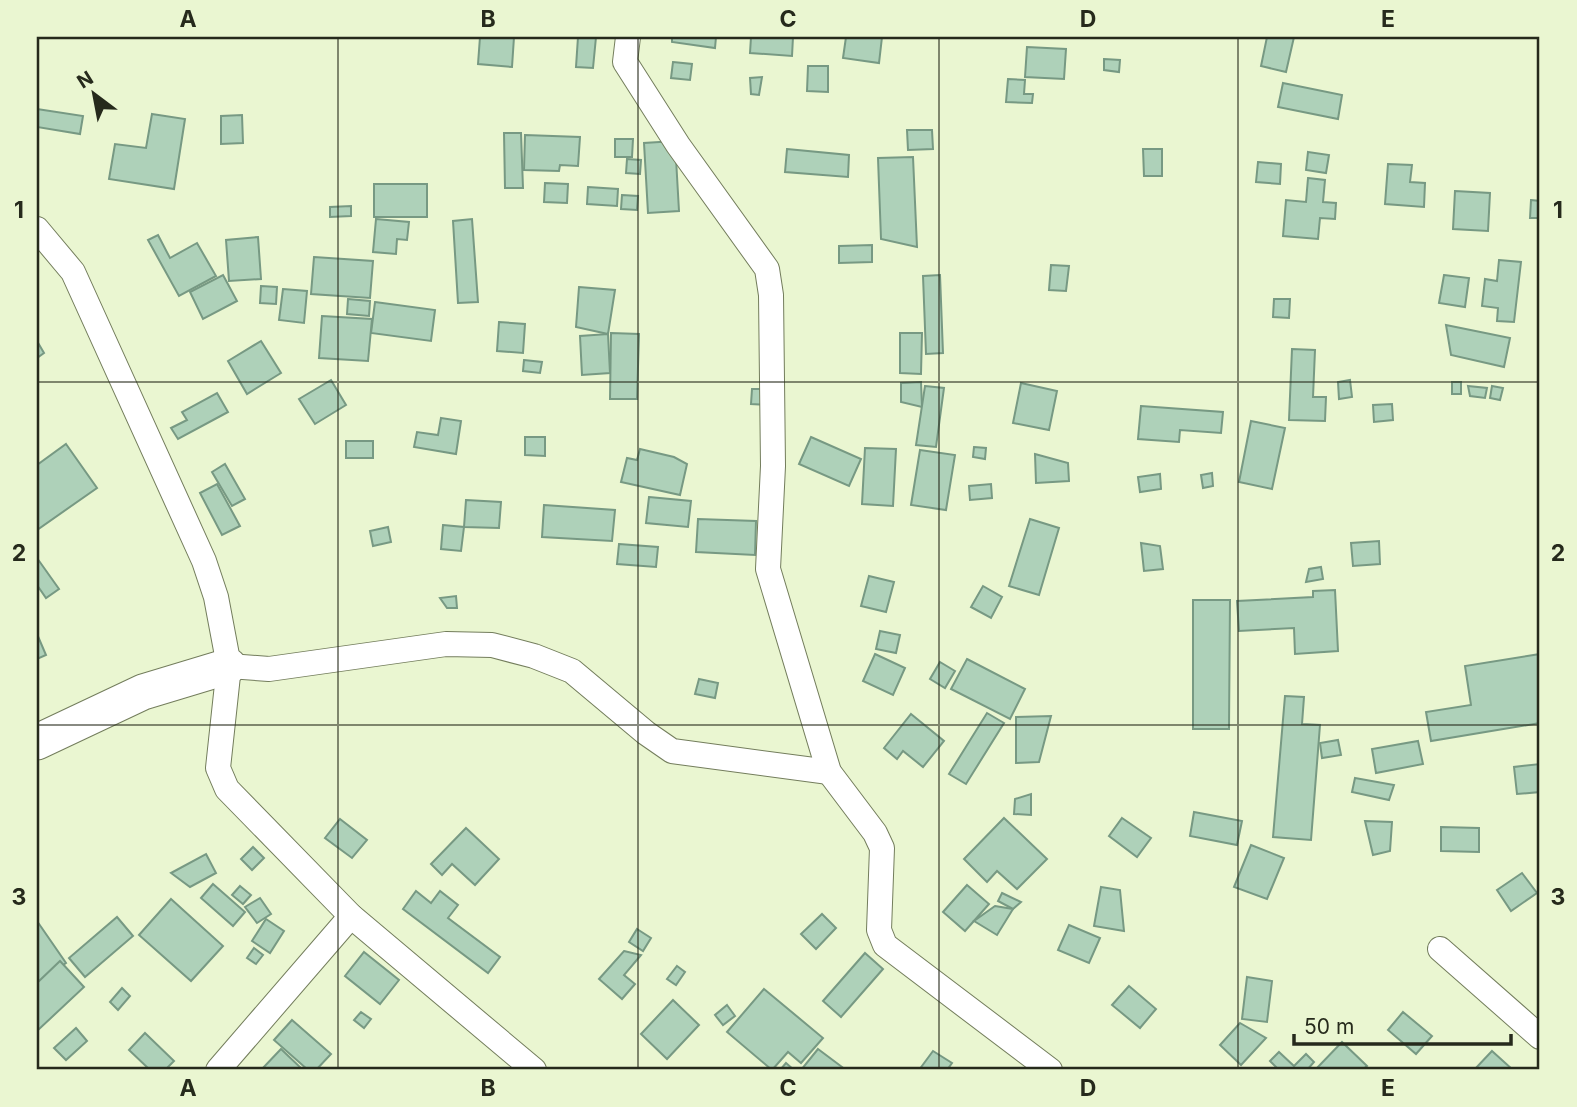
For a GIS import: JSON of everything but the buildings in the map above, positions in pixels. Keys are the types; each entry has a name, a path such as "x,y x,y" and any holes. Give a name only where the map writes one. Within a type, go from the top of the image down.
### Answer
{"main road":[{"path":"37,742 143,692 229,666"}],"street":[{"path":"628,37 625,62 678,145 767,269 771,295 773,466 768,569 829,772 875,833 882,848 879,930 885,945 1050,1070"},
{"path":"37,229 73,272 204,561 216,597 229,666 218,768 227,789 351,916 534,1070"},
{"path":"229,666 269,669 446,644 492,645 534,656 572,671 672,751 829,772"},
{"path":"218,1070 351,916"},
{"path":"1440,949 1540,1037"}]}
